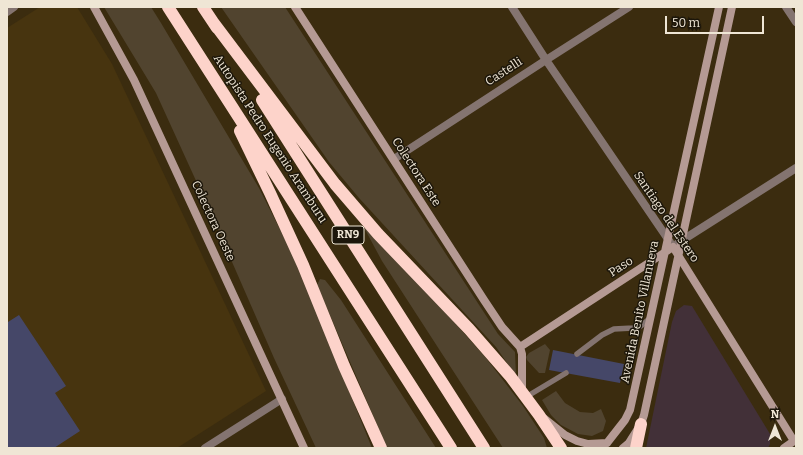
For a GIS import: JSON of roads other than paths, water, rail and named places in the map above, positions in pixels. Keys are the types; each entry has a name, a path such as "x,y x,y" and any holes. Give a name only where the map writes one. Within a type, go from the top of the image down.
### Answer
{"highway":[{"name":"Autopista Pedro Eugenio Aramburu","path":"168,7 450,448"},
{"name":"Autopista Pedro Eugenio Aramburu","path":"203,7 484,448"},
{"path":"212,22 335,184 378,234 469,329 524,394 561,448"},
{"path":"213,76 303,265 344,366 381,448"},
{"path":"636,448 641,424"}],"street":[{"path":"7,12 14,7"},
{"name":"Colectora Oeste","path":"94,7 134,80 304,448"},
{"name":"Colectora Este","path":"295,7 502,327 520,347"},
{"name":"Santiago del Estero","path":"512,7 546,60 668,239 795,442"},
{"name":"Castelli","path":"394,159 629,7"},
{"name":"Avenida Benito Villanueva","path":"604,446 625,420 630,410 719,7"},
{"path":"624,448 641,424 732,7"},
{"path":"786,7 796,22"},
{"name":"Paso","path":"520,347 796,168"},
{"path":"520,347 522,354 524,394"},
{"path":"205,448 282,399"},
{"path":"539,415 564,434 577,441 604,446"},
{"path":"784,448 795,442"}],"lane":[{"path":"577,354 602,335 614,329 640,326 651,317"},
{"path":"524,394 566,373"}]}
